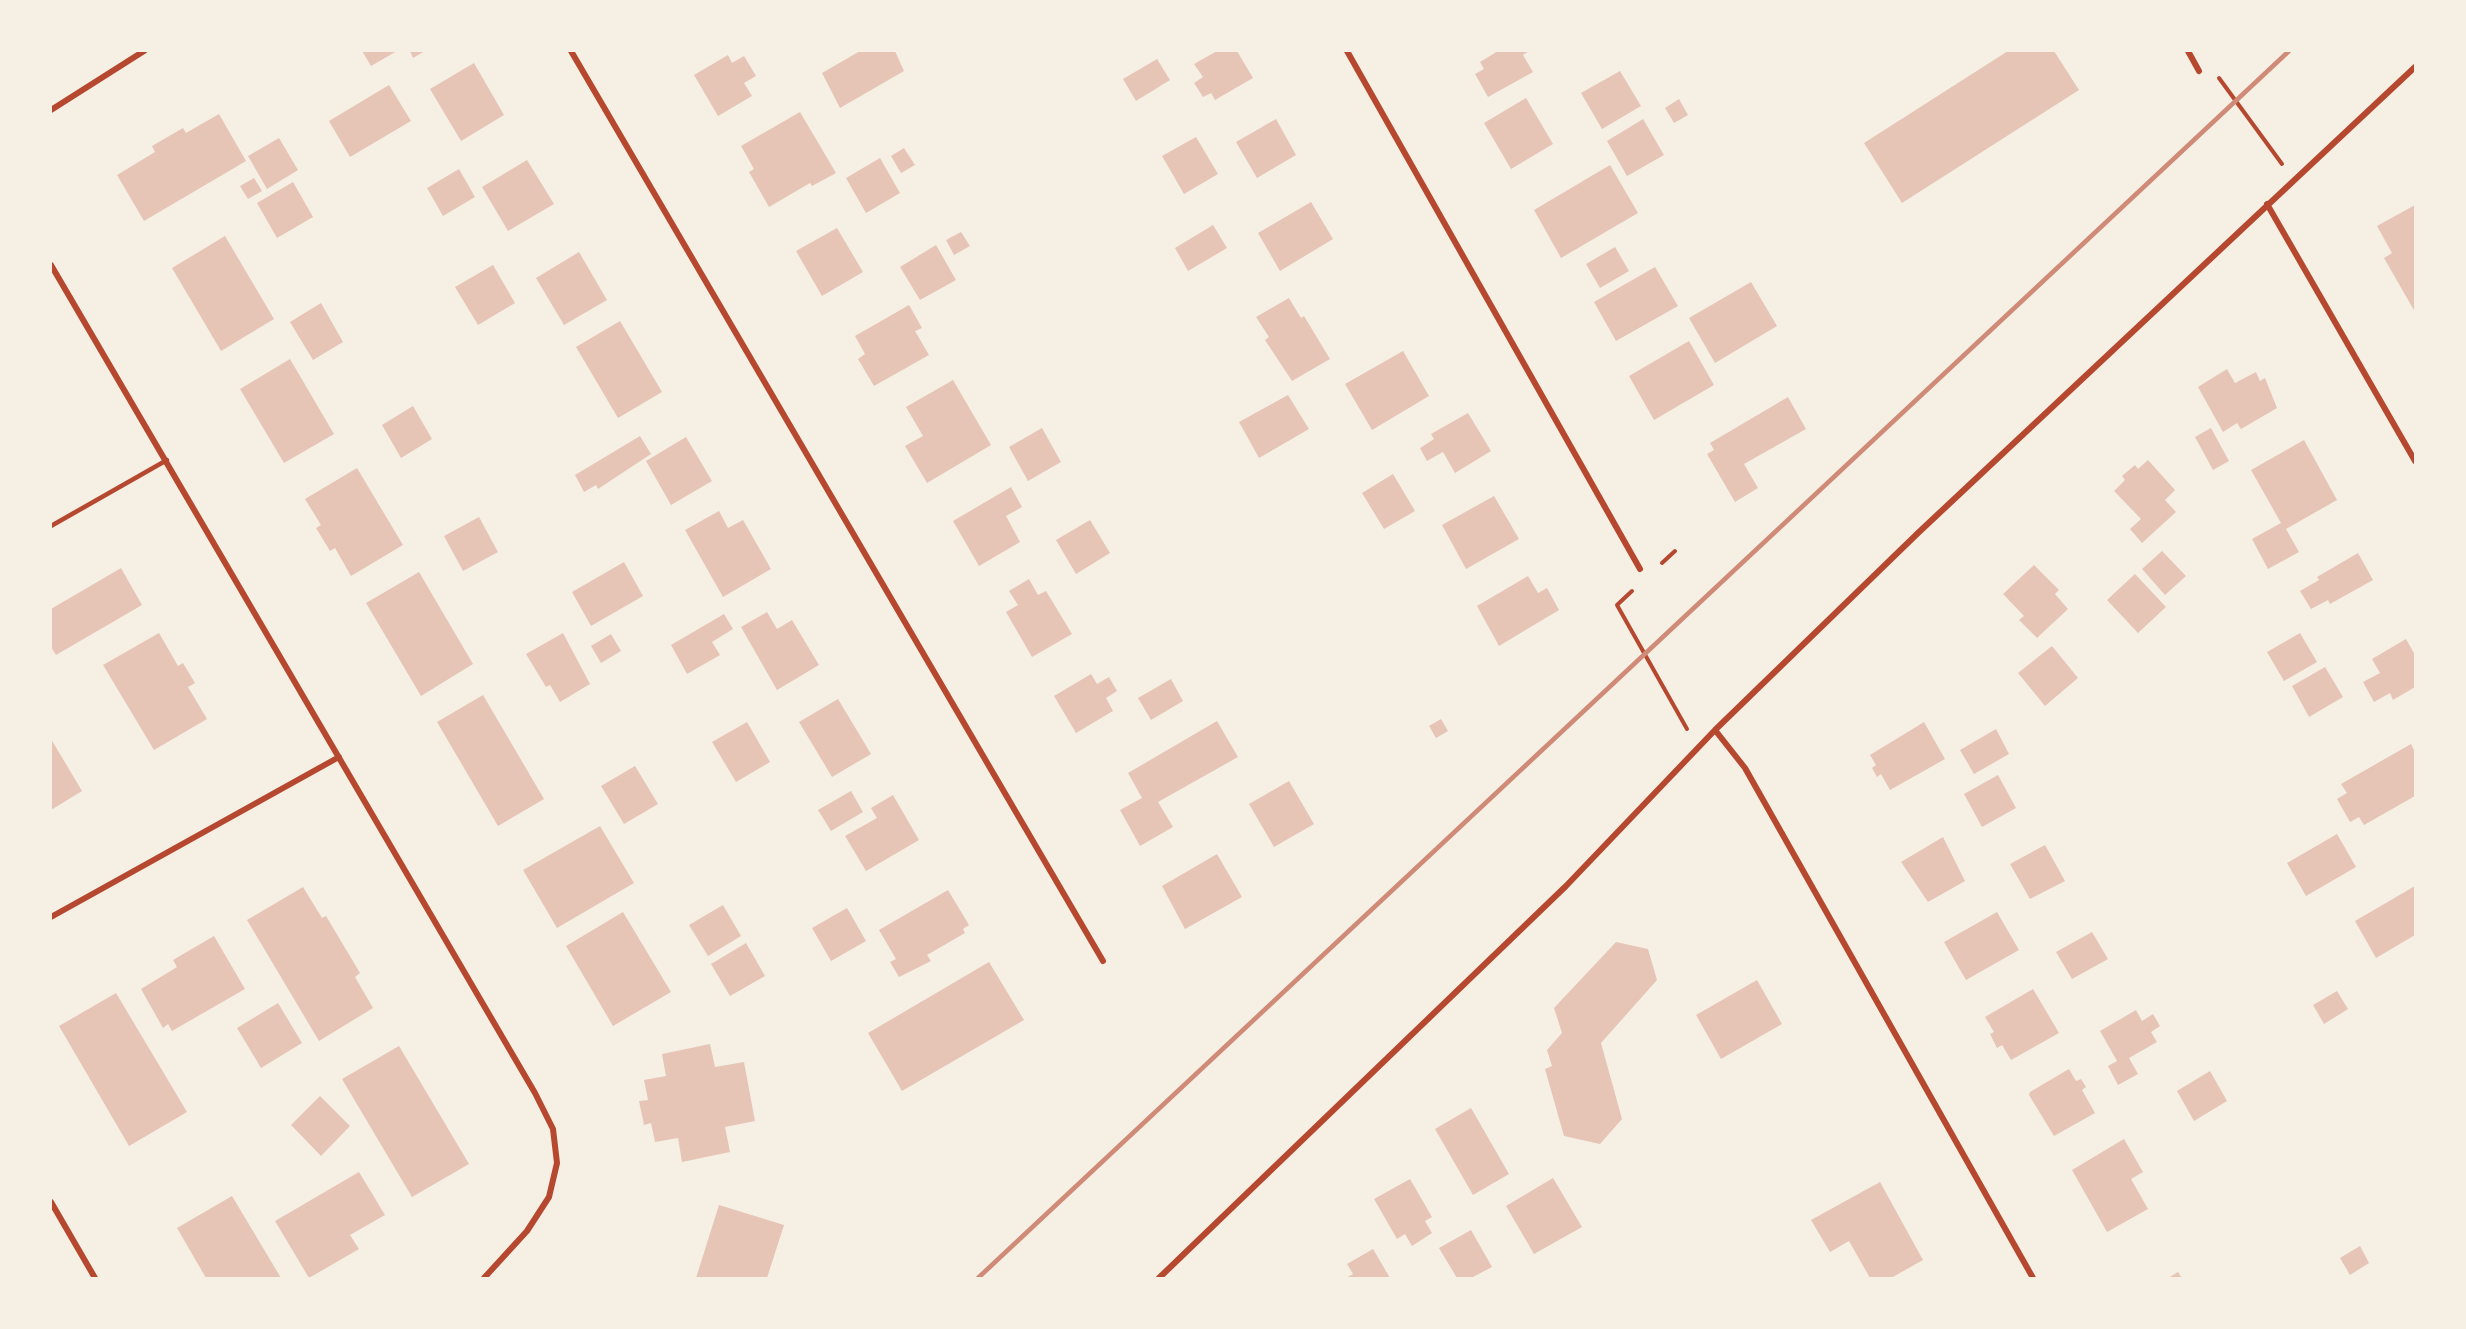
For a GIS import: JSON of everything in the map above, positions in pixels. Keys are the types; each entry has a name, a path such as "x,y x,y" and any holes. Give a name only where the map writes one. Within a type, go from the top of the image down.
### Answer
{"street":[{"path":"51,110 144,51"},
{"path":"571,51 1103,961"},
{"path":"1347,51 1640,569"},
{"path":"2188,51 2199,71"},
{"path":"1159,1278 1566,886 1715,730 1918,534 2267,204 2415,68"},
{"path":"2267,204 2415,461"},
{"path":"51,265 529,1082 553,1129 557,1163 549,1197 527,1231 484,1278"},
{"path":"1715,730 1745,768 2033,1278"},
{"path":"51,918 339,758"},
{"path":"51,1202 94,1278"}],"lane":[{"path":"51,526 166,460"}],"path":[{"path":"2218,76 2294,180"},
{"path":"1658,567 1675,551"},
{"path":"1634,590 1617,605 1698,748"}],"building":[{"path":"362,51 397,51 371,66"},
{"path":"410,51 425,51 413,58"},
{"path":"860,51 895,51 904,71 840,108 822,73"},
{"path":"1217,51 1237,51 1253,78 1215,100 1211,93 1203,97 1194,83 1203,77 1194,64"},
{"path":"1498,51 1529,51 1523,55 1533,72 1488,97 1475,74 1484,69 1480,62"},
{"path":"2008,51 2054,51 2079,90 1902,203 1864,143"},
{"path":"728,55 732,63 744,56 756,76 744,83 752,96 718,116 694,75"},
{"path":"1157,59 1170,80 1136,101 1123,79"},
{"path":"474,63 504,115 461,141 430,89"},
{"path":"1620,71 1641,106 1602,129 1581,93"},
{"path":"389,85 411,121 350,157 329,121"},
{"path":"1526,98 1553,144 1511,169 1484,123"},
{"path":"1679,99 1688,115 1674,123 1665,108"},
{"path":"800,112 836,173 812,186 810,183 769,207 749,172 754,169 741,146"},
{"path":"219,114 246,161 144,221 117,175 155,152 152,146 183,128 186,133"},
{"path":"1276,119 1296,155 1257,178 1236,142"},
{"path":"1643,119 1664,155 1627,176 1607,141"},
{"path":"1196,137 1218,174 1184,194 1162,156"},
{"path":"279,138 298,170 267,189 248,156"},
{"path":"904,148 915,165 901,173 891,156"},
{"path":"880,158 900,193 866,213 846,178"},
{"path":"527,160 554,204 508,231 482,187"},
{"path":"1610,165 1638,213 1561,258 1534,210"},
{"path":"459,169 475,197 443,216 427,188"},
{"path":"254,178 262,191 248,199 240,186"},
{"path":"293,182 313,217 277,238 257,203"},
{"path":"1311,202 1333,239 1280,271 1258,233"},
{"path":"2415,205 2415,312 2384,258 2392,253 2377,226"},
{"path":"1213,225 1227,248 1188,271 1175,248"},
{"path":"837,228 863,272 822,296 796,251"},
{"path":"961,232 970,246 954,255 946,240"},
{"path":"225,236 274,319 221,351 172,268"},
{"path":"936,245 956,280 920,300 900,267"},
{"path":"1615,247 1629,271 1600,288 1586,264"},
{"path":"579,252 607,300 564,325 536,278"},
{"path":"493,265 515,303 478,325 455,287"},
{"path":"1655,267 1678,306 1616,341 1594,302"},
{"path":"1751,282 1777,326 1715,363 1689,318"},
{"path":"1289,298 1301,318 1304,316 1330,359 1292,381 1265,340 1269,337 1256,317"},
{"path":"321,303 343,342 313,360 290,322"},
{"path":"909,305 922,328 915,331 929,355 874,386 858,359 865,354 855,336"},
{"path":"620,321 662,392 618,418 576,347"},
{"path":"1689,341 1714,385 1654,420 1629,376"},
{"path":"1403,351 1429,396 1372,430 1345,384"},
{"path":"290,359 334,434 284,463 240,389"},
{"path":"2227,369 2235,383 2256,372 2260,381 2265,378 2277,408 2241,429 2237,423 2223,432 2198,387"},
{"path":"953,380 991,445 927,483 905,446 923,436 906,407"},
{"path":"1288,395 1309,429 1259,458 1239,422"},
{"path":"1788,397 1806,429 1744,464 1758,488 1735,502 1707,454 1714,450 1710,443"},
{"path":"413,406 432,439 401,458 382,425"},
{"path":"1468,413 1491,451 1455,473 1443,452 1427,461 1420,448 1434,439 1431,434"},
{"path":"1042,428 1061,462 1028,481 1009,447"},
{"path":"2211,428 2229,461 2213,470 2195,437"},
{"path":"640,436 651,454 598,489 596,485 584,492 575,475"},
{"path":"686,437 712,481 671,505 646,461"},
{"path":"2304,440 2337,500 2286,529 2299,552 2268,569 2252,539 2281,523 2251,470"},
{"path":"2148,460 2175,490 2165,500 2176,512 2142,543 2130,529 2141,519 2114,491 2125,480 2122,476 2135,465 2138,469"},
{"path":"357,468 403,545 351,576 335,548 330,551 316,528 321,525 305,499"},
{"path":"1393,474 1415,511 1384,529 1362,493"},
{"path":"1011,487 1022,507 1006,516 1020,542 979,566 953,521"},
{"path":"1494,496 1519,539 1466,569 1442,525"},
{"path":"719,511 728,528 743,520 771,569 723,597 685,530"},
{"path":"479,517 498,552 463,571 444,536"},
{"path":"1090,520 1110,553 1076,574 1056,540"},
{"path":"2162,551 2186,576 2165,595 2142,569"},
{"path":"2358,553 2373,580 2330,604 2328,600 2311,609 2300,591 2319,580 2317,577"},
{"path":"624,562 643,596 591,626 572,592"},
{"path":"2034,565 2059,590 2055,594 2068,609 2037,638 2019,620 2024,616 2003,594"},
{"path":"121,568 142,605 56,655 51,647 51,609"},
{"path":"419,572 473,664 421,696 366,603"},
{"path":"2135,574 2166,607 2138,633 2107,600"},
{"path":"1528,576 1538,593 1547,588 1559,610 1499,646 1477,606"},
{"path":"1029,579 1038,595 1046,591 1072,634 1032,657 1006,612 1018,605 1009,591"},
{"path":"767,612 777,629 792,620 819,665 777,690 741,627"},
{"path":"724,614 733,629 712,642 720,655 687,674 671,645"},
{"path":"159,633 178,666 183,663 195,683 188,687 207,719 154,750 103,665"},
{"path":"563,633 590,684 560,702 550,685 546,687 526,654"},
{"path":"2300,633 2317,662 2284,681 2267,652"},
{"path":"611,634 621,651 601,663 591,646"},
{"path":"2406,639 2415,655 2415,687 2393,700 2390,693 2374,702 2363,682 2380,673 2372,659"},
{"path":"2052,646 2078,678 2045,706 2018,673"},
{"path":"2325,667 2343,697 2309,717 2292,686"},
{"path":"1091,674 1097,684 1109,677 1117,691 1106,698 1113,711 1076,733 1054,696"},
{"path":"1171,679 1183,701 1151,720 1138,698"},
{"path":"483,695 544,799 498,826 437,722"},
{"path":"838,699 871,754 832,777 799,722"},
{"path":"1441,719 1448,731 1436,738 1429,726"},
{"path":"1217,721 1238,757 1158,802 1173,827 1140,846 1120,810 1142,798 1128,773"},
{"path":"747,722 770,762 736,782 712,742"},
{"path":"1924,722 1945,759 1890,790 1881,774 1877,777 1872,768 1876,765 1870,755"},
{"path":"1996,729 2009,754 1974,774 1960,750"},
{"path":"51,739 82,791 51,810"},
{"path":"2411,744 2415,752 2415,796 2364,825 2359,817 2350,822 2337,799 2347,793 2341,784"},
{"path":"635,766 658,804 624,824 601,786"},
{"path":"1998,775 2016,808 1982,827 1964,794"},
{"path":"1289,781 1314,824 1274,847 1249,804"},
{"path":"851,791 863,812 831,831 818,810"},
{"path":"893,795 919,840 866,871 845,836 877,818 871,808"},
{"path":"600,826 634,883 557,928 523,870"},
{"path":"2337,834 2356,867 2306,896 2287,863"},
{"path":"1943,837 1965,881 1928,902 1901,862"},
{"path":"2045,845 2065,881 2030,899 2010,864"},
{"path":"1217,854 1242,897 1185,929 1162,886"},
{"path":"2415,886 2415,935 2376,958 2355,921"},
{"path":"303,887 322,918 326,916 360,973 355,977 373,1008 319,1041 247,920"},
{"path":"948,890 969,925 963,929 965,933 927,955 931,961 899,977 890,962 896,959 879,930"},
{"path":"723,905 741,936 708,956 689,925"},
{"path":"847,908 866,941 831,961 812,928"},
{"path":"623,912 671,992 613,1026 566,946"},
{"path":"1997,912 2019,950 1966,980 1944,942"},
{"path":"2092,932 2108,959 2072,979 2056,952"},
{"path":"214,936 245,989 172,1031 168,1024 163,1028 141,989 177,967 173,960"},
{"path":"1616,942 1648,949 1657,980 1601,1043 1622,1119 1600,1144 1564,1136 1545,1069 1552,1066 1547,1050 1562,1033 1554,1008"},
{"path":"746,943 765,976 730,996 711,964"},
{"path":"989,962 1024,1020 902,1091 868,1033"},
{"path":"1757,980 1782,1024 1721,1059 1696,1015"},
{"path":"2033,989 2059,1033 2011,1060 2002,1045 1997,1048 1990,1034 1994,1032 1985,1017"},
{"path":"2337,991 2348,1009 2324,1024 2313,1005"},
{"path":"116,993 187,1112 129,1146 59,1026"},
{"path":"278,1003 302,1043 261,1068 237,1028"},
{"path":"2136,1010 2142,1021 2153,1014 2160,1026 2151,1032 2157,1042 2129,1058 2138,1074 2118,1085 2108,1066 2117,1061 2100,1031"},
{"path":"710,1044 715,1067 744,1062 755,1121 725,1127 730,1152 682,1162 678,1138 655,1142 651,1123 644,1125 639,1101 648,1100 644,1080 666,1076 662,1054"},
{"path":"399,1046 469,1164 412,1197 342,1079"},
{"path":"2069,1069 2076,1081 2081,1079 2086,1087 2082,1090 2095,1113 2054,1136 2029,1095 2030,1092"},
{"path":"2210,1071 2227,1101 2194,1121 2177,1091"},
{"path":"320,1096 350,1126 321,1156 291,1125"},
{"path":"1471,1108 1509,1174 1473,1195 1435,1129"},
{"path":"2124,1139 2143,1172 2131,1179 2148,1209 2107,1232 2072,1170"},
{"path":"359,1172 385,1215 350,1235 359,1249 309,1278 275,1221"},
{"path":"1553,1178 1582,1227 1534,1254 1506,1206"},
{"path":"1410,1179 1432,1217 1425,1221 1432,1233 1412,1246 1405,1234 1397,1239 1374,1199"},
{"path":"1880,1182 1923,1260 1891,1278 1870,1278 1849,1241 1830,1252 1811,1220"},
{"path":"232,1196 281,1278 206,1278 177,1228"},
{"path":"719,1205 784,1225 767,1278 696,1278"},
{"path":"1471,1230 1492,1267 1471,1278 1457,1278 1439,1248"},
{"path":"2360,1246 2369,1263 2350,1275 2340,1258"},
{"path":"1373,1249 1390,1278 1346,1278 1353,1274 1347,1264"},
{"path":"2178,1272 2182,1278 2168,1278"}],"railway":[{"path":"978,1278 2289,51"}]}
